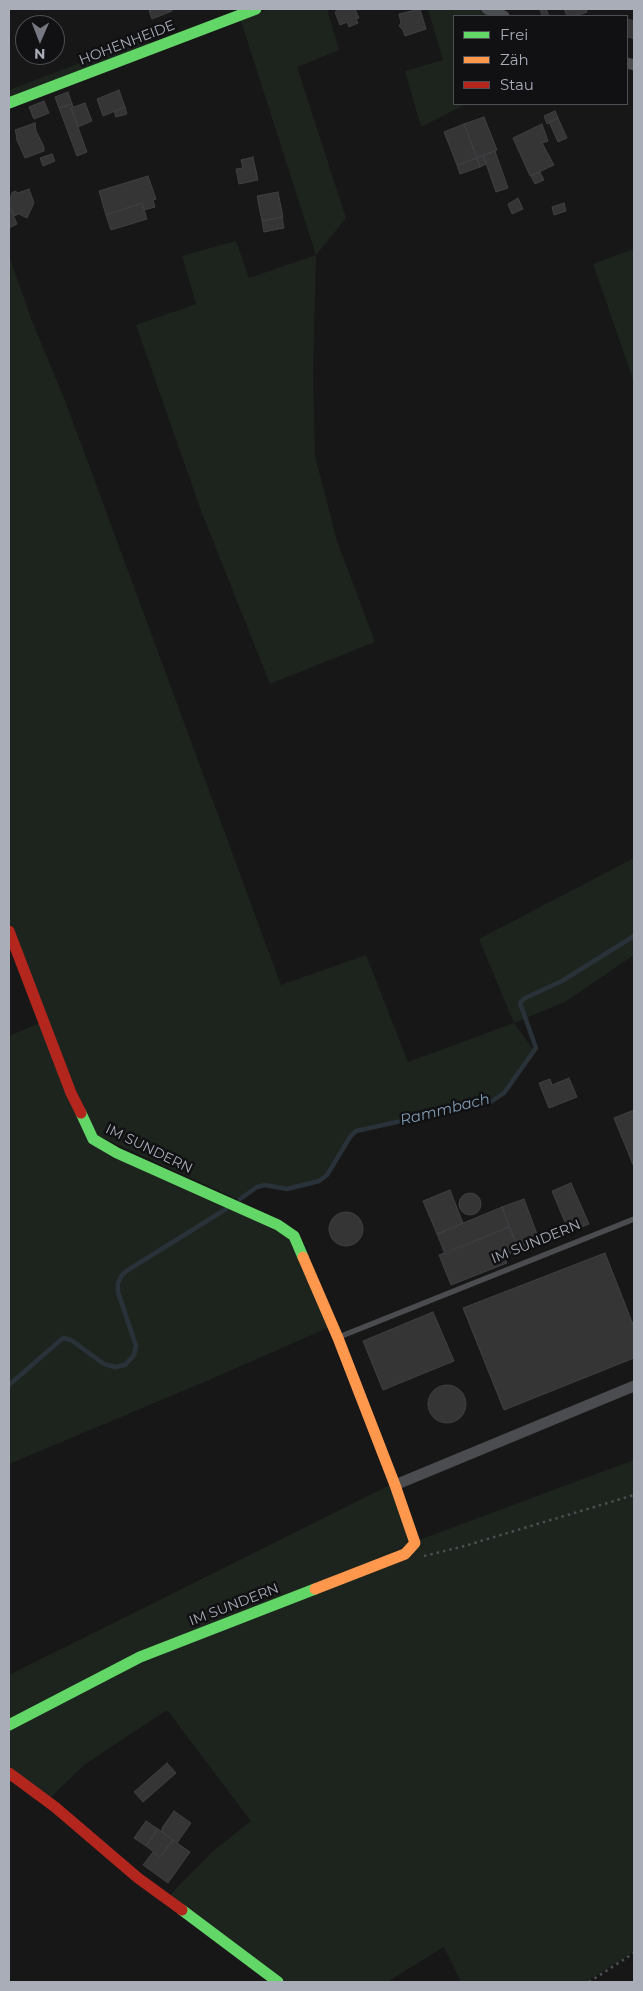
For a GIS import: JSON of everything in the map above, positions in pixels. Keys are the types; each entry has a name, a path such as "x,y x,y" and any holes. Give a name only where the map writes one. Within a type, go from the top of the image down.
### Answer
{"street":[{"name":"HOHENHEIDE","path":"9,103 256,9"},
{"path":"488,9 502,15"},
{"name":"IM SUNDERN","path":"9,931 71,1094 94,1139 117,1153 278,1225 294,1236 338,1338 416,1543 408,1551 396,1558 140,1657 9,1725"},
{"path":"395,1485 634,1386"},
{"path":"9,1773 55,1807 138,1878 278,1982"}],"lane":[{"name":"IM SUNDERN","path":"338,1338 634,1219"}],"path":[{"path":"408,1551 426,1556 634,1495"},
{"path":"589,1982 634,1953"}],"shaded area":[{"path":"269,9 327,9 339,50 297,67 346,218 316,255 241,21"},
{"path":"428,9 490,9 493,15 453,15 453,105 464,105 421,127 405,71 443,60"},
{"path":"148,37 151,47 9,99 9,90"},
{"path":"236,241 249,278 316,255 313,373 315,456 337,541 375,642 270,684 200,508 136,325 196,304 182,256"},
{"path":"634,249 634,382 593,264"},
{"path":"9,256 32,321 66,403 281,985 366,955 408,1062 514,1023 533,1049 502,1093 491,1100 363,1127 354,1131 348,1136 325,1174 319,1179 287,1188 263,1183 255,1186 237,1199 92,1133 9,921"},
{"path":"634,858 634,955 565,1002 514,1023 479,939"},
{"path":"42,1022 90,1139 290,1238 332,1326 9,1464 9,1036"},
{"path":"634,1460 634,1952 586,1982 461,1982 444,1947 387,1982 282,1982 167,1898 213,1851 251,1821 167,1710 84,1765 48,1800 9,1770 9,1726 140,1659 416,1541"},
{"path":"392,1484 413,1543 141,1655 9,1723 9,1675"}],"building":[{"path":"151,9 171,9 172,11 152,19 149,11"},
{"path":"339,9 355,9 359,18 356,19 358,23 349,27 347,22 340,25 335,12"},
{"path":"420,9 426,29 405,36 399,26 401,23 399,14"},
{"path":"540,9 546,9 549,15 542,15"},
{"path":"564,9 586,9 587,12 578,15 567,15"},
{"path":"628,19 634,21 634,39 629,37"},
{"path":"119,90 125,107 103,116 97,99"},
{"path":"68,92 72,104 59,108 55,97"},
{"path":"44,101 49,113 34,119 29,107"},
{"path":"85,103 92,121 78,127 71,108"},
{"path":"72,104 73,107 71,108 87,152 77,156 59,108"},
{"path":"125,107 127,114 116,117 114,111"},
{"path":"555,111 558,118 547,124 544,116"},
{"path":"484,117 497,150 477,158 464,124"},
{"path":"558,118 567,138 558,142 549,122"},
{"path":"35,123 44,151 25,158 16,138 15,130"},
{"path":"464,124 477,158 457,165 444,132"},
{"path":"542,124 548,141 542,143 554,165 530,176 513,138"},
{"path":"495,151 508,188 496,192 483,155"},
{"path":"52,154 55,161 43,166 40,158"},
{"path":"483,155 486,164 480,167 477,158"},
{"path":"253,157 258,180 239,184 236,169 243,168 241,160"},
{"path":"477,158 480,167 460,174 457,165"},
{"path":"540,172 544,180 535,184 531,176"},
{"path":"148,176 156,199 153,200 155,207 144,210 142,203 106,215 99,191"},
{"path":"29,189 34,203 27,218 19,214 14,216 9,203 12,193"},
{"path":"278,192 283,217 262,221 257,196"},
{"path":"518,198 523,209 512,214 508,204"},
{"path":"142,203 147,219 111,230 106,215"},
{"path":"564,203 566,211 554,215 552,207"},
{"path":"9,207 17,224 9,228"},
{"path":"282,217 284,228 264,232 262,221"},
{"path":"569,1078 577,1097 549,1108 539,1083 550,1079 552,1085"},
{"path":"634,1110 634,1167 614,1118"},
{"path":"571,1183 589,1224 569,1232 552,1191"},
{"path":"450,1190 463,1223 437,1234 423,1201"},
{"path":"470,1193 478,1196 481,1204 478,1212 470,1215 462,1212 459,1204 462,1196"},
{"path":"524,1199 540,1242 519,1250 502,1207"},
{"path":"502,1207 509,1227 445,1254 437,1234"},
{"path":"346,1212 358,1217 363,1229 358,1241 346,1246 334,1241 329,1229 334,1217"},
{"path":"509,1227 519,1250 504,1256 507,1263 451,1285 439,1255"},
{"path":"605,1253 634,1327 634,1358 504,1410 463,1308"},
{"path":"433,1312 454,1361 383,1390 363,1341"},
{"path":"447,1385 461,1390 466,1404 461,1418 447,1423 433,1418 428,1404 433,1390"},
{"path":"167,1763 176,1773 143,1802 134,1792"},
{"path":"174,1811 191,1823 177,1843 190,1852 168,1883 143,1865 153,1852 160,1857 173,1840 162,1832 162,1828"},
{"path":"146,1821 158,1829 146,1846 134,1838"},
{"path":"158,1829 173,1840 160,1857 146,1846"}],"waterway":[{"name":"Rammbach","path":"240,1199 257,1187 265,1185 287,1189 319,1181 327,1175 350,1137 356,1131 492,1101 504,1093 536,1048 520,1003 525,998 562,981 634,936"},
{"name":"Rammbach","path":"9,1385 63,1338 71,1340 104,1364 115,1367 125,1365 134,1355 136,1346 118,1292 118,1283 122,1275 226,1209"}],"traffic: fast":[{"path":"9,103 256,9"},
{"path":"81,1113 93,1139 117,1153 278,1225 294,1236 303,1257"},
{"path":"9,1725 140,1657 315,1589"},
{"path":"182,1910 278,1982"}],"traffic: slow":[{"path":"303,1257 338,1338 395,1485 415,1543 405,1554 315,1589"}],"traffic: jam":[{"path":"9,931 71,1093 81,1113"},
{"path":"9,1773 55,1807 138,1878 182,1910"}]}
